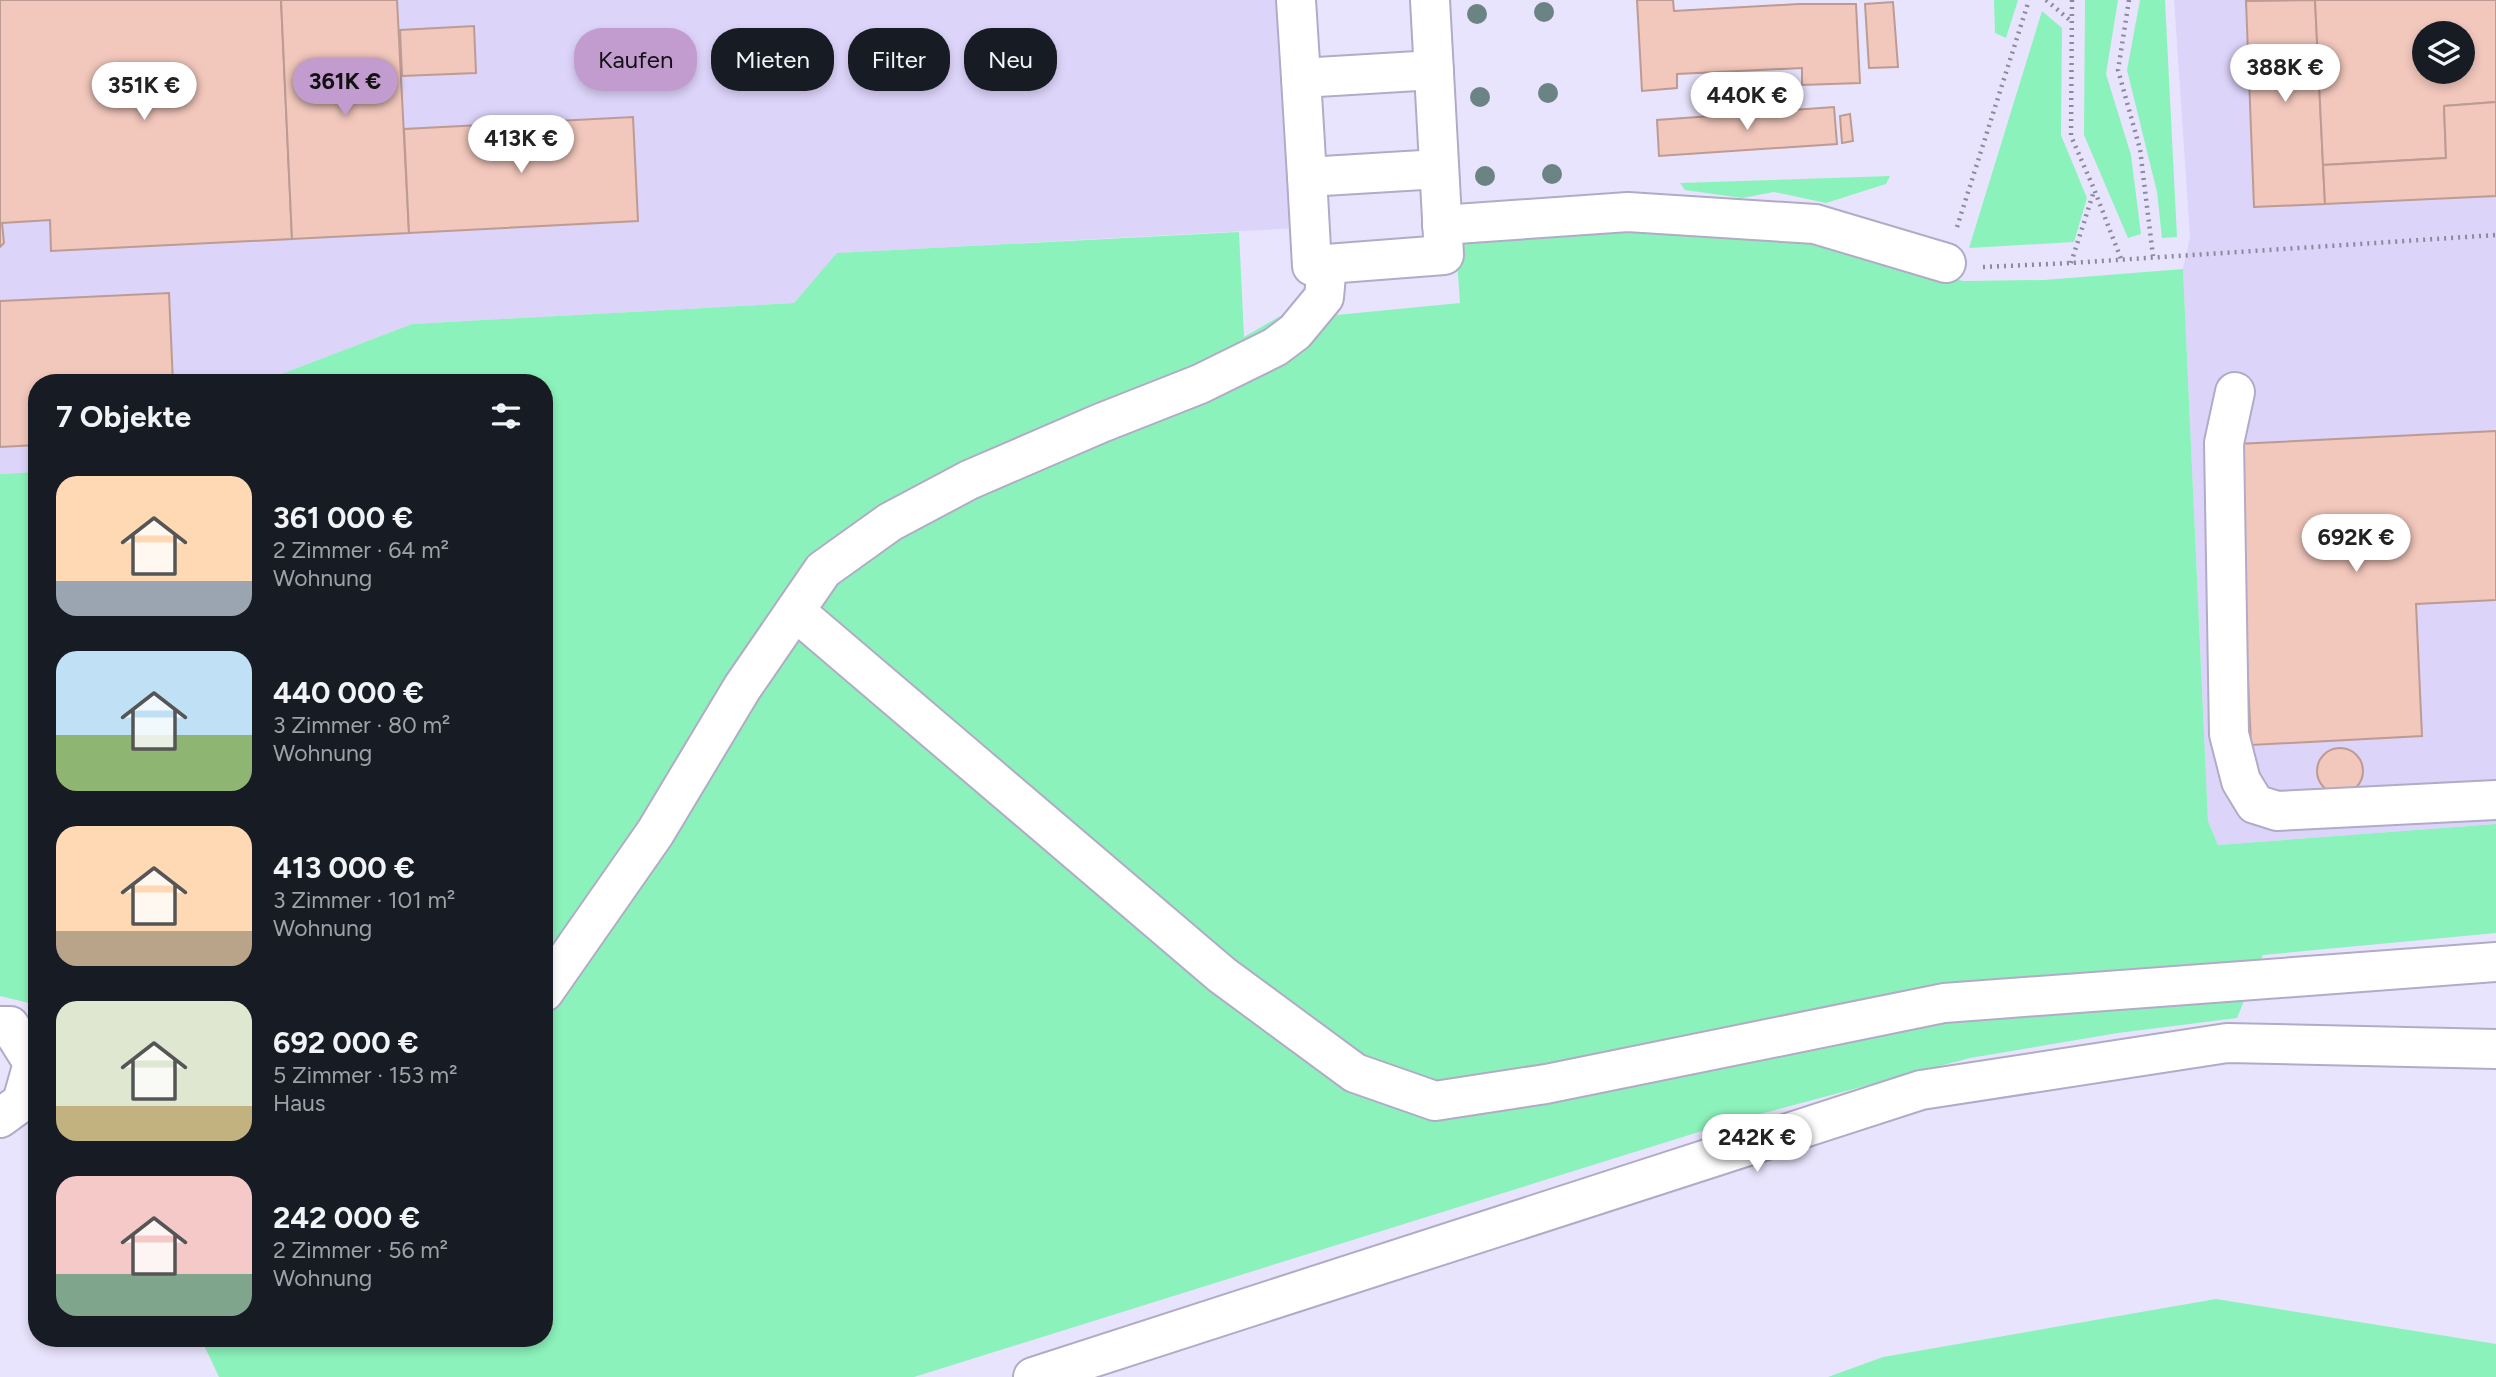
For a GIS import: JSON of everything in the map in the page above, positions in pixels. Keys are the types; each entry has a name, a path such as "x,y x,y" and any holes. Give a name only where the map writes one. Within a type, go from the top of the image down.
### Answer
{"main road":[{"path":"1296,0 1312,265 1444,255 1430,0"},
{"path":"1301,78 1434,71"},
{"path":"1307,177 1439,169"},
{"path":"1442,225 1628,212 1815,224 1960,265"},
{"path":"553,979 655,833 742,688 823,570 890,522 969,480 1200,384 1275,348 1295,332 1324,298 1327,264"},
{"path":"2235,392 2224,443 2229,734 2241,781 2255,804 2277,811 2496,800"},
{"path":"795,611 1222,975 1355,1073 1435,1101 1546,1084 1944,1003 2496,962"},
{"path":"15,1024 28,1052"},
{"path":"1033,1377 1921,1090 2227,1043 2496,1048"},
{"path":"0,1118 22,1102 28,1081"}],"path":[{"path":"2029,0 1960,265 2071,263 2496,235"},
{"path":"2046,0 2072,22"},
{"path":"2073,0 2071,136 2121,259"},
{"path":"2129,0 2118,70 2140,149 2153,256"},
{"path":"2071,263 2094,189"}],"shaded area":[{"path":"0,0 1284,0 1298,228 838,253 794,303 412,324 281,374 28,374 28,472 0,474"},
{"path":"2174,0 2496,0 2496,824 2218,845 2208,821 2183,269 2190,237"}],"green space":[{"path":"1994,0 2018,0 2006,38 1995,33"},
{"path":"2085,0 2118,0 2106,74 2131,155 2141,234 2128,238 2084,135"},
{"path":"2140,0 2165,0 2177,237 2162,238 2157,192 2127,70"},
{"path":"2042,11 2062,28 2061,135 2087,198 2074,242 1969,248"},
{"path":"1890,176 1886,184 1826,203 1774,192 1742,198 1685,190 1680,183"},
{"path":"1623,229 1811,236 1963,281 2044,280 2183,269 2208,821 2218,845 2496,824 2496,933 2263,955 2237,1018 2118,1033 1970,1058 1734,1121 914,1377 219,1377 205,1347 553,1347 553,374 281,374 412,324 794,303 837,253 1239,232 1244,337 1282,315 1326,316 1460,303 1455,233"},
{"path":"28,472 28,1003 0,996 0,474"},
{"path":"2216,1299 2496,1344 2496,1377 1828,1377 1883,1357"}],"building":[{"path":"0,0 281,0 292,239 51,251 50,220 2,223 4,243 0,247"},
{"path":"281,0 397,0 409,233 292,239"},
{"path":"1637,0 1673,0 1674,11 1799,4 1856,4 1860,83 1802,85 1802,68 1677,74 1677,88 1642,91"},
{"path":"2315,0 2325,204 2254,207 2246,1"},
{"path":"2315,0 2496,0 2496,102 2444,106 2446,158 2323,165"},
{"path":"1893,2 1898,67 1869,68 1865,4"},
{"path":"474,26 476,73 402,76 400,30"},
{"path":"2496,102 2496,196 2325,204 2323,165 2446,158 2444,106"},
{"path":"1834,107 1837,144 1659,156 1657,120"},
{"path":"1850,114 1853,141 1842,143 1840,116"},
{"path":"633,117 638,221 409,233 404,129"},
{"path":"169,293 173,374 28,374 28,445 0,447 0,301"},
{"path":"2496,431 2496,600 2416,604 2422,736 2251,745 2237,444"},
{"path":"2340,748 2356,755 2363,771 2356,787 2340,794 2324,787 2317,771 2324,755"}]}
